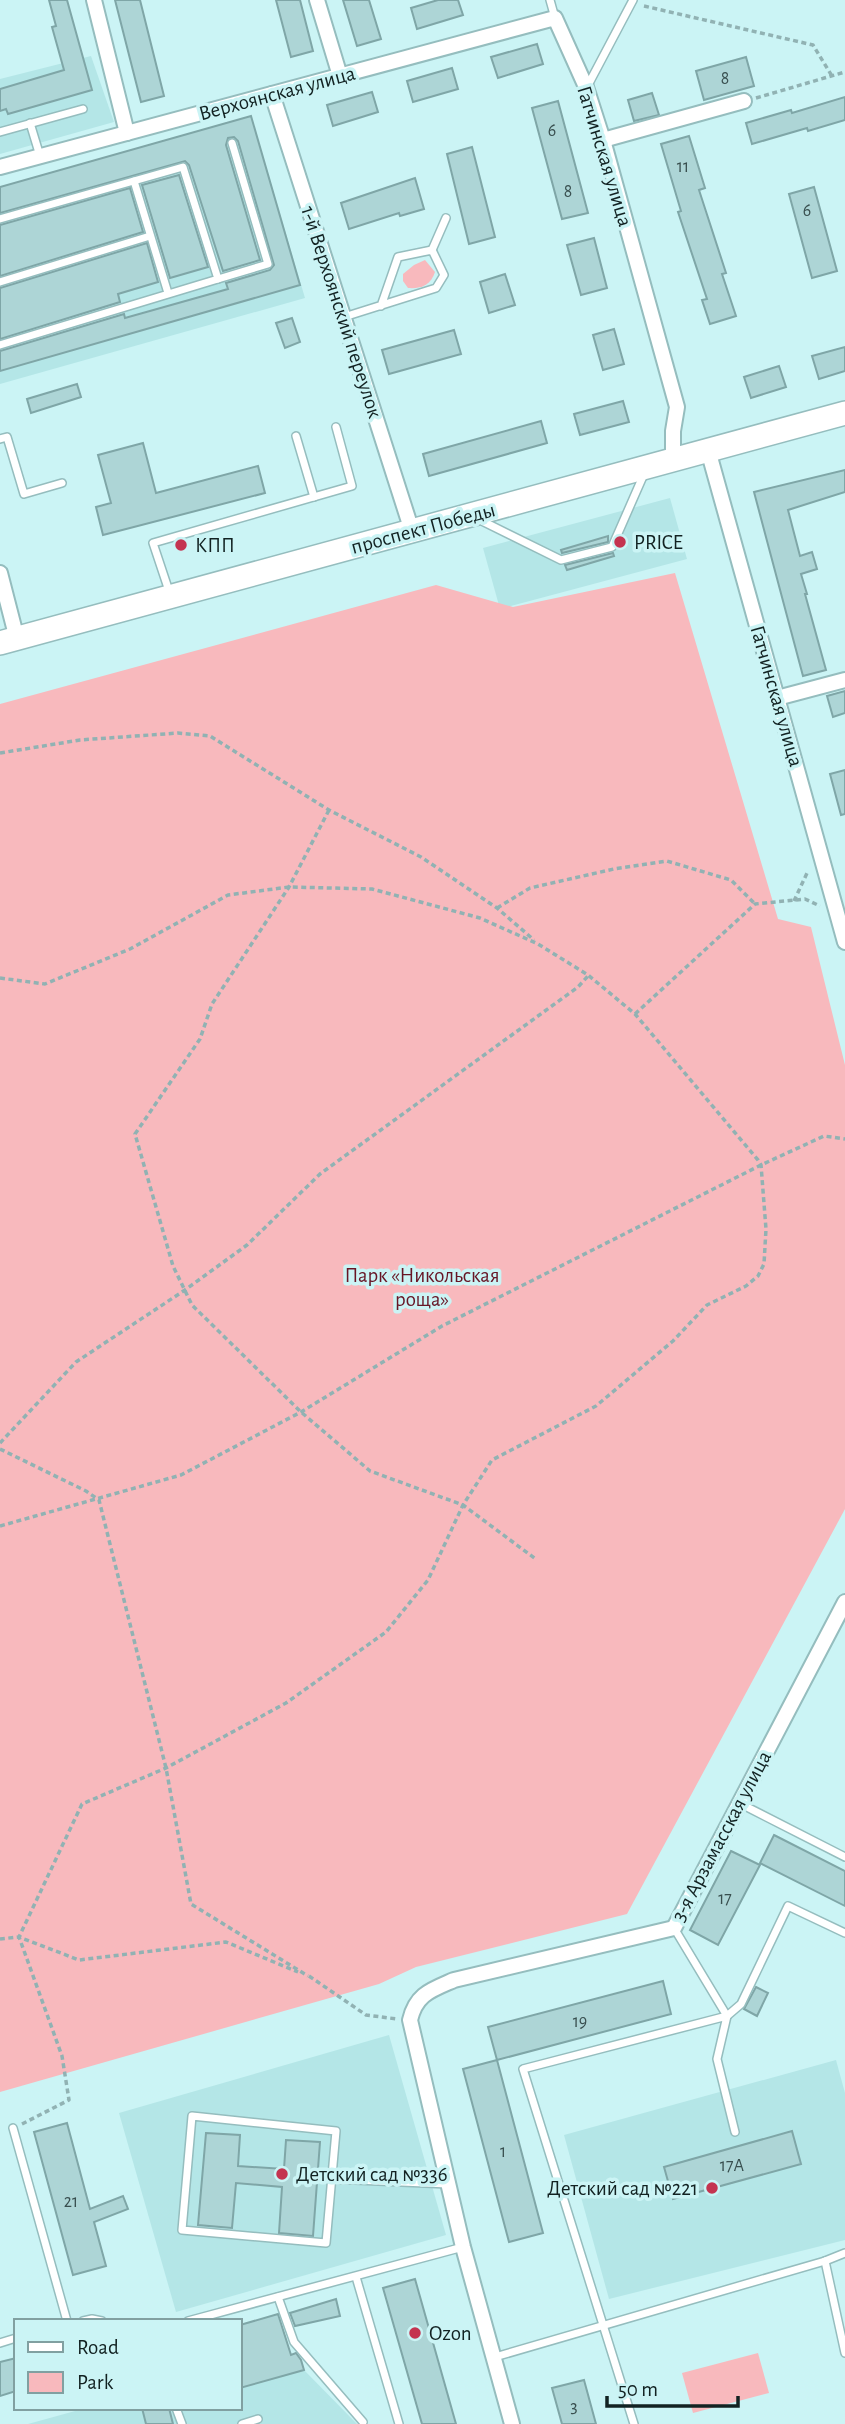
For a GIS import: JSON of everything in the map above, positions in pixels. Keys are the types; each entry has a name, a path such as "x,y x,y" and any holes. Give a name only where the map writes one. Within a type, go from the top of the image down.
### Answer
{"main road":[{"name":"проспект Победы","path":"9,641 845,413"}],"street":[{"path":"94,0 127,133"},
{"path":"317,0 340,76"},
{"name":"Верхоянская улица","path":"0,167 555,18"},
{"name":"Гатчинская улица","path":"555,18 586,87 603,140 677,407 673,431 673,461"},
{"name":"1-й Верхоянский переулок","path":"272,94 412,531"},
{"path":"603,140 744,101"},
{"name":"Гатчинская улица","path":"708,450 844,934"},
{"path":"0,573 9,641"},
{"path":"777,698 845,680"},
{"name":"3-я Арзамасская улица","path":"410,2020 413,2006 425,1993 454,1980 674,1928 845,1602"},
{"path":"410,2020 463,2247 495,2357 509,2423"}],"lane":[{"path":"550,0 555,18"},
{"path":"586,87 632,1"},
{"path":"0,132 83,109"},
{"path":"30,123 40,156"},
{"path":"0,345 268,264 232,143"},
{"path":"0,219 183,167 218,279"},
{"path":"134,181 168,293"},
{"path":"344,317 436,288 444,275 432,250 446,218"},
{"path":"0,282 150,236"},
{"path":"381,306 398,257 432,250"},
{"path":"171,597 153,543 352,486 337,427"},
{"path":"296,436 314,497"},
{"path":"0,439 7,437 24,494 62,483"},
{"path":"471,515 561,560 612,547 647,468"},
{"path":"740,1803 845,1857"},
{"path":"634,2424 523,2070 727,2016 741,2004 788,1906 845,1933"},
{"path":"674,1928 727,2016 717,2059 734,2132"},
{"path":"192,2116 336,2131 332,2179 326,2243 182,2230 192,2116"},
{"path":"13,2129 67,2319"},
{"path":"332,2179 449,2184"},
{"path":"196,2319 463,2247"},
{"path":"495,2357 845,2253"},
{"path":"825,2261 845,2353"},
{"path":"356,2277 399,2424"},
{"path":"278,2297 294,2342 363,2422"},
{"path":"242,2424 258,2419"}],"path":[{"path":"632,1 813,45 832,76"},
{"path":"744,101 845,72"},
{"path":"0,753 80,740 178,733 210,736 329,810 421,856 497,908 538,944"},
{"path":"329,810 289,887 212,1004 200,1040 135,1135 173,1266 192,1306 301,1412 370,1471 463,1505 537,1560"},
{"path":"794,901 819,849"},
{"path":"497,908 530,888 614,869 667,861 731,880 755,904"},
{"path":"0,978 45,984 130,949 228,895 289,887 372,889 480,918 538,944 589,975 635,1014 761,1165 766,1229 764,1264 758,1276 746,1286 707,1304 673,1341 596,1406 492,1460 463,1505 428,1580 386,1632 286,1703 166,1768 82,1804 19,1937 62,2056 69,2100 13,2129"},
{"path":"635,1014 755,904 805,900 837,912"},
{"path":"0,1443 76,1362 185,1290 247,1245 320,1174 578,987 589,975"},
{"path":"0,1526 181,1475 301,1412 442,1326 761,1165 824,1136 845,1139"},
{"path":"0,1449 86,1490 99,1500 166,1768 191,1904 366,2015 410,2020"},
{"path":"0,1939 19,1937 79,1960 226,1942 308,1976"}],"shaded area":[{"path":"91,56 114,122 0,154 0,79"},
{"path":"251,116 305,298 0,384 0,187"},
{"path":"670,498 687,559 500,609 483,548"},
{"name":"Детский сад №336","path":"389,2035 446,2235 176,2312 119,2113"},
{"name":"Детский сад №221","path":"836,2060 845,2093 845,2240 609,2299 564,2135"},
{"path":"253,2353 260,2382 304,2370 357,2424 28,2424 79,2410 242,2410 242,2356"}],"green space":[{"path":"425,260 435,272 431,280 417,288 408,288 403,281 403,274"},
{"name":"Парк «Никольская роща»","path":"675,573 778,919 811,927 845,1065 845,1509 627,1914 416,1967 379,1984 0,2092 0,704 436,585 513,607"},
{"path":"758,2353 769,2393 693,2413 682,2373"}],"building":[{"path":"49,0 67,0 92,90 8,114 6,109 0,111 0,89 64,70 52,27 56,26"},
{"path":"115,0 140,0 164,96 141,102"},
{"path":"276,0 300,0 313,51 291,57"},
{"path":"343,0 369,0 381,39 357,46"},
{"path":"438,0 458,0 463,15 417,29 411,8"},
{"path":"537,44 543,64 498,78 491,57"},
{"path":"746,57 754,86 704,100 696,71"},
{"path":"452,68 458,89 413,102 407,81"},
{"path":"372,92 378,112 333,126 327,105"},
{"path":"652,93 659,115 634,121 628,100"},
{"path":"845,97 845,120 752,144 746,123"},
{"path":"558,101 588,213 562,219 532,108"},
{"path":"251,116 300,285 0,371 0,351 124,314 125,318 228,289 226,283 270,270 274,265 238,141 234,137 228,138 226,145 260,260 223,271 189,165 185,161 0,213 0,187"},
{"path":"689,136 705,188 699,190 726,273 722,274 736,316 710,324 702,300 707,299 678,212 681,211 661,144"},
{"path":"472,147 495,237 469,244 447,154"},
{"path":"179,175 208,267 170,278 142,185"},
{"path":"415,178 424,209 400,216 399,213 349,229 341,203"},
{"path":"814,187 837,271 812,278 789,194"},
{"path":"130,188 143,232 0,276 0,225"},
{"path":"594,238 607,288 581,295 567,245"},
{"path":"147,243 158,282 118,294 120,302 0,339 0,288"},
{"path":"505,274 515,305 489,313 480,282"},
{"path":"292,318 300,342 285,348 276,323"},
{"path":"614,329 624,364 603,370 593,335"},
{"path":"454,330 461,354 389,374 382,350"},
{"path":"845,347 845,371 819,379 812,356"},
{"path":"779,366 786,387 751,398 744,377"},
{"path":"77,384 81,397 31,413 27,399"},
{"path":"623,401 629,422 580,435 574,414"},
{"path":"541,421 547,443 429,476 423,454"},
{"path":"143,443 156,493 258,466 265,493 103,535 96,507 111,503 98,455"},
{"path":"845,470 845,492 788,510 800,556 812,552 817,569 801,574 826,670 803,676 754,492"},
{"path":"608,536 608,542 562,553 561,550"},
{"path":"613,553 614,556 567,570 565,565"},
{"path":"845,691 845,713 833,717 827,696"},
{"path":"845,770 845,814 841,815 830,774"},
{"path":"774,1835 845,1871 845,1906 760,1863"},
{"path":"731,1851 760,1865 718,1945 690,1930"},
{"path":"663,1981 671,2014 497,2060 488,2027"},
{"path":"756,1987 768,1993 757,2016 744,2009"},
{"path":"497,2060 543,2233 509,2242 463,2069"},
{"path":"67,2123 90,2209 123,2196 128,2209 94,2222 106,2266 73,2275 34,2132"},
{"path":"792,2131 801,2164 673,2199 664,2167"},
{"path":"206,2133 240,2135 238,2166 284,2169 286,2140 320,2142 313,2236 279,2233 282,2187 236,2183 232,2228 198,2225"},
{"path":"415,2279 456,2424 422,2424 383,2288"},
{"path":"336,2299 340,2316 295,2326 290,2313"},
{"path":"278,2314 291,2355 296,2353 304,2370 242,2387 242,2324"},
{"path":"14,2358 14,2392 0,2396 0,2362"},
{"path":"584,2380 596,2424 562,2424 552,2388"},
{"path":"142,2410 170,2410 173,2424 146,2424"}],"place":[{"name":"PRICE","path":"620,542"},
{"name":"КПП","path":"181,545"},
{"name":"Детский сад №336","path":"282,2174"},
{"name":"Детский сад №221","path":"712,2188"},
{"name":"Ozon","path":"415,2333"}]}
